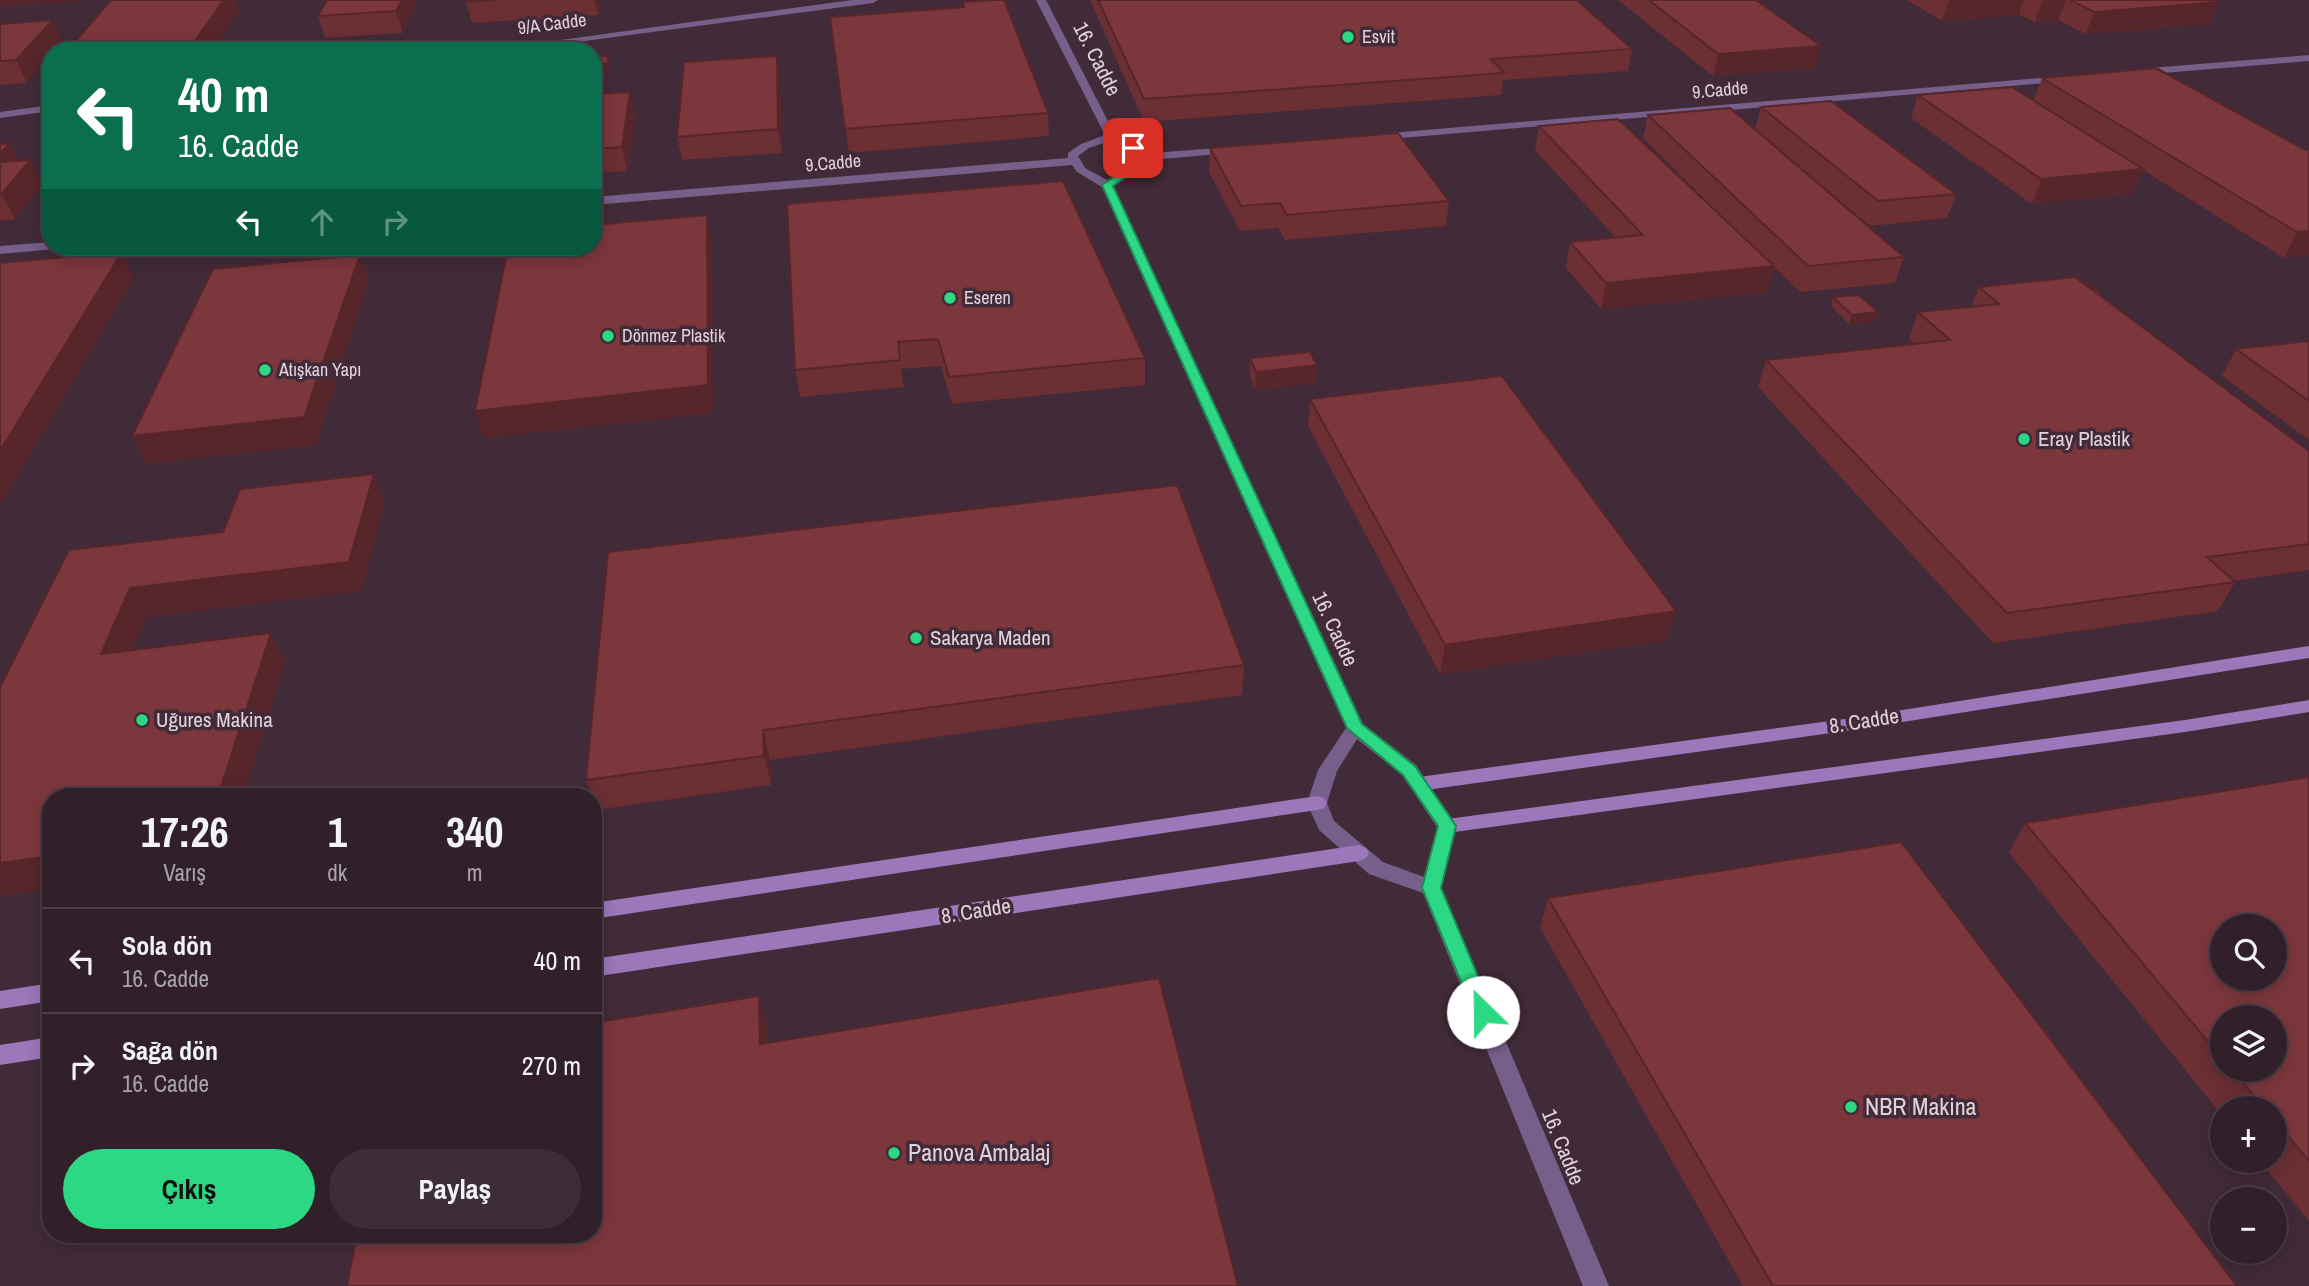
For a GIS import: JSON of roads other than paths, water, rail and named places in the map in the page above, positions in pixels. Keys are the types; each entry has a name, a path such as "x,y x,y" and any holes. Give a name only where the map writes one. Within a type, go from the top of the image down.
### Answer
{"street":[{"name":"9/A Cadde","path":"553,42 873,0"},
{"name":"16. Cadde","path":"1041,0 1111,137 1133,148 1133,158"},
{"path":"2129,73 2309,58"},
{"name":"9.Cadde","path":"1368,138 2074,78"},
{"path":"0,115 42,109"},
{"path":"1111,137 1085,146 1072,155 1082,170 1107,185 1134,168 1133,158 1244,148"},
{"name":"9.Cadde","path":"602,200 1076,161"},
{"name":"16. Cadde","path":"1107,185 1355,728 1409,770 1447,826"},
{"path":"0,250 42,247"},
{"name":"8. Cadde","path":"1419,784 1852,724 2309,652"},
{"path":"1355,728 1328,770 1317,803 1326,825 1376,868 1431,888 1447,826 2171,728 2309,706"},
{"path":"602,910 1317,803"},
{"name":"8. Cadde","path":"602,967 1359,853"},
{"name":"16. Cadde","path":"1431,888 1596,1286"},
{"path":"0,1000 42,993"},
{"path":"0,1055 42,1048"}],"place":[{"name":"Esvit","path":"1348,37"},
{"name":"Eseren","path":"950,298"},
{"name":"Dönmez Plastik","path":"608,336"},
{"name":"Atışkan Yapı","path":"265,370"},
{"name":"Eray Plastik","path":"2024,439"},
{"name":"Sakarya Maden","path":"916,638"},
{"name":"Uğures Makina","path":"142,720"},
{"name":"NBR Makina","path":"1851,1107"},
{"name":"Panova Ambalaj","path":"894,1153"}]}
